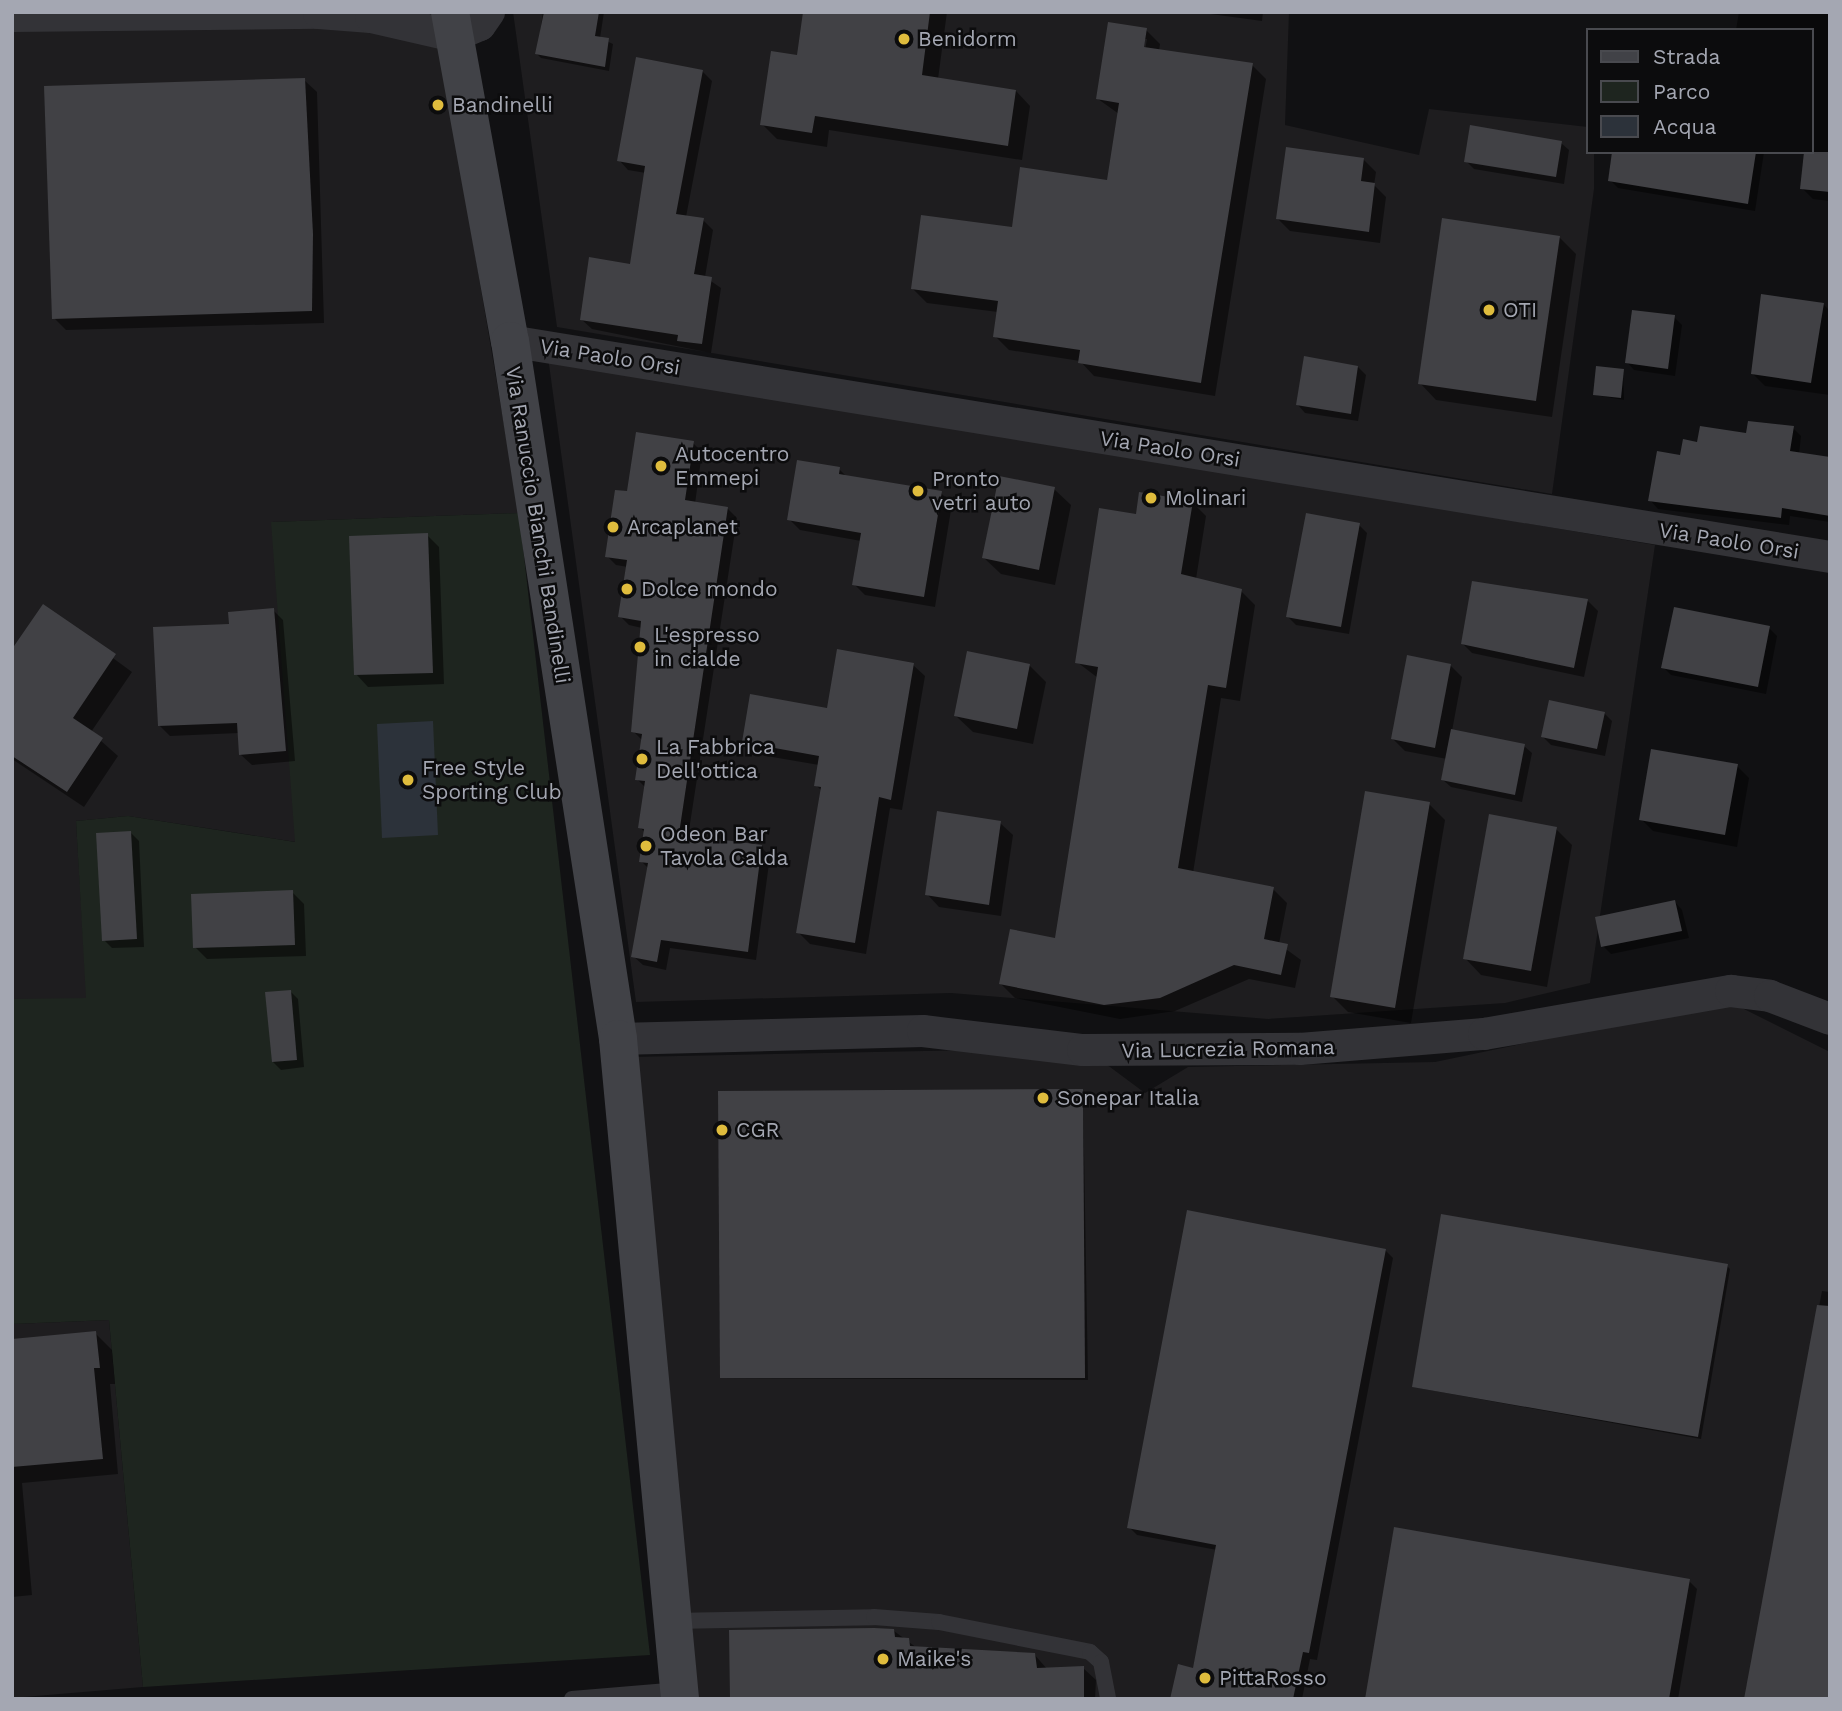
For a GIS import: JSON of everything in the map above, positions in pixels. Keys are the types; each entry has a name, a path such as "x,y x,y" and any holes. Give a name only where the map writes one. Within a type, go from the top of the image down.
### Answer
{"street":[{"path":"12,16 331,14 480,25 489,12"},
{"name":"Via Ranuccio Bianchi Bandinelli","path":"452,24 510,341 618,1039 680,1695"},
{"name":"Via Paolo Orsi","path":"510,341 1830,557"},
{"name":"Via Lucrezia Romana","path":"618,1039 923,1031 1083,1050 1300,1049 1484,1034 1731,991 1778,998 1830,1019"}],"lane":[{"path":"673,1621 874,1617 939,1622 1090,1652 1104,1670 1108,1699"},
{"path":"572,1699 680,1695"}],"shaded area":[{"path":"12,12 434,12 519,513 272,522 296,842 128,816 76,821 87,999 12,999"},
{"path":"513,12 1289,12 1285,125 1419,155 1429,109 1587,127 1587,154 1594,154 1594,189 1552,494 557,327"},
{"path":"548,357 1655,545 1590,983 1505,1003 1268,1019 951,993 636,1002"},
{"path":"1728,1001 1830,1052 1830,1699 694,1699 630,1057 975,1050 1106,1064 1145,1093 1188,1067 1435,1062"},
{"path":"109,1320 143,1687 12,1698 12,1324"}],"green space":[{"path":"519,513 650,1655 143,1687 109,1320 12,1324 12,999 86,998 76,821 128,816 295,842 271,522"}],"water":[{"name":"Free Style Sporting Club","path":"433,721 438,835 382,838 377,724"}],"building":[{"path":"544,12 599,12 595,36 609,38 605,67 535,54"},
{"path":"803,12 930,12 922,75 1016,90 1008,146 815,116 812,133 760,125 771,51 797,55"},
{"path":"1108,22 1147,28 1144,47 1253,63 1201,383 1078,363 1080,350 993,337 998,301 911,289 921,215 1012,227 1020,167 1107,180 1119,103 1096,99"},
{"path":"636,57 703,70 676,214 704,218 694,274 712,277 702,344 677,341 678,335 580,320 589,257 630,264 645,166 617,161"},
{"path":"305,78 313,234 312,311 52,319 44,86"},
{"path":"1470,125 1562,141 1556,177 1464,162"},
{"path":"1286,147 1364,158 1361,181 1375,183 1369,232 1276,219"},
{"path":"1830,152 1830,192 1800,189 1804,154"},
{"path":"1612,154 1756,154 1748,204 1608,181"},
{"name":"OTI","path":"1442,218 1560,236 1536,401 1418,384"},
{"path":"1761,294 1824,303 1811,383 1751,374"},
{"path":"1632,310 1675,315 1668,369 1625,363"},
{"path":"1304,356 1358,366 1351,414 1296,405"},
{"path":"1596,366 1624,369 1621,398 1593,395"},
{"path":"1748,421 1794,426 1790,451 1830,457 1830,516 1782,508 1781,518 1648,501 1657,451 1680,455 1683,439 1697,442 1700,426 1746,433"},
{"path":"636,432 694,441 685,500 728,507 679,834 762,845 748,952 661,940 657,962 631,957 648,863 639,862 644,829 638,828 645,781 635,780 642,734 631,732 641,621 618,617 627,560 605,557 615,490 627,491"},
{"path":"797,460 840,467 839,474 942,491 924,597 852,585 861,533 787,520"},
{"path":"999,476 1055,487 1039,570 982,558"},
{"path":"1139,492 1193,501 1181,574 1242,589 1226,688 1208,685 1178,868 1274,887 1264,939 1288,944 1281,975 1234,965 1160,998 1104,1005 999,984 1010,929 1055,938 1098,667 1075,663 1099,508 1136,514"},
{"path":"1306,513 1360,523 1341,627 1286,617"},
{"path":"428,533 433,673 354,675 349,536"},
{"path":"1472,581 1588,599 1574,668 1461,644"},
{"path":"43,604 116,654 73,718 103,738 67,792 12,756 12,649"},
{"path":"1674,607 1770,626 1758,687 1661,668"},
{"path":"274,608 286,751 239,755 237,723 158,726 153,627 229,624 228,612"},
{"path":"837,649 914,663 891,800 879,797 855,943 796,933 821,787 814,786 819,756 742,742 750,694 827,708"},
{"path":"967,651 1030,664 1017,729 954,716"},
{"path":"1407,655 1451,664 1435,748 1391,739"},
{"path":"1549,700 1605,712 1597,749 1541,737"},
{"path":"1451,729 1525,744 1515,795 1441,780"},
{"path":"1651,749 1738,764 1725,835 1639,820"},
{"path":"1365,791 1430,802 1395,1008 1330,997"},
{"path":"937,811 1001,821 989,905 925,895"},
{"path":"1489,814 1557,827 1531,971 1463,959"},
{"path":"131,831 137,939 102,941 96,833"},
{"path":"293,890 295,945 193,948 191,894"},
{"path":"1675,900 1682,931 1601,947 1595,917"},
{"path":"291,990 297,1060 272,1062 265,992"},
{"path":"1083,1089 1085,1378 720,1378 718,1091"},
{"path":"1187,1210 1386,1249 1309,1653 1303,1652 1293,1699 1170,1699 1178,1664 1193,1668 1216,1545 1127,1528"},
{"path":"1441,1214 1728,1264 1698,1437 1412,1387"},
{"path":"1817,1305 1830,1306 1830,1699 1744,1699"},
{"path":"96,1331 100,1368 94,1368 103,1459 12,1467 12,1339"},
{"path":"1394,1527 1690,1579 1669,1699 1365,1699"},
{"name":"Maike's","path":"894,1629 895,1637 909,1638 910,1646 1035,1653 1037,1668 1084,1666 1084,1699 730,1699 729,1630"}],"place":[{"name":"Benidorm","path":"904,39"},
{"name":"Bandinelli","path":"438,105"},
{"name":"OTI","path":"1489,310"},
{"name":"Autocentro Emmepi","path":"661,466"},
{"name":"Pronto vetri auto","path":"918,491"},
{"name":"Molinari","path":"1151,498"},
{"name":"Arcaplanet","path":"613,527"},
{"name":"Dolce mondo","path":"627,589"},
{"name":"L'espresso in cialde","path":"640,647"},
{"name":"La Fabbrica Dell'ottica","path":"642,759"},
{"name":"Free Style Sporting Club","path":"408,780"},
{"name":"Odeon Bar Tavola Calda","path":"646,846"},
{"name":"Sonepar Italia","path":"1043,1098"},
{"name":"CGR","path":"722,1130"},
{"name":"Maike's","path":"883,1659"},
{"name":"PittaRosso","path":"1205,1678"}]}
